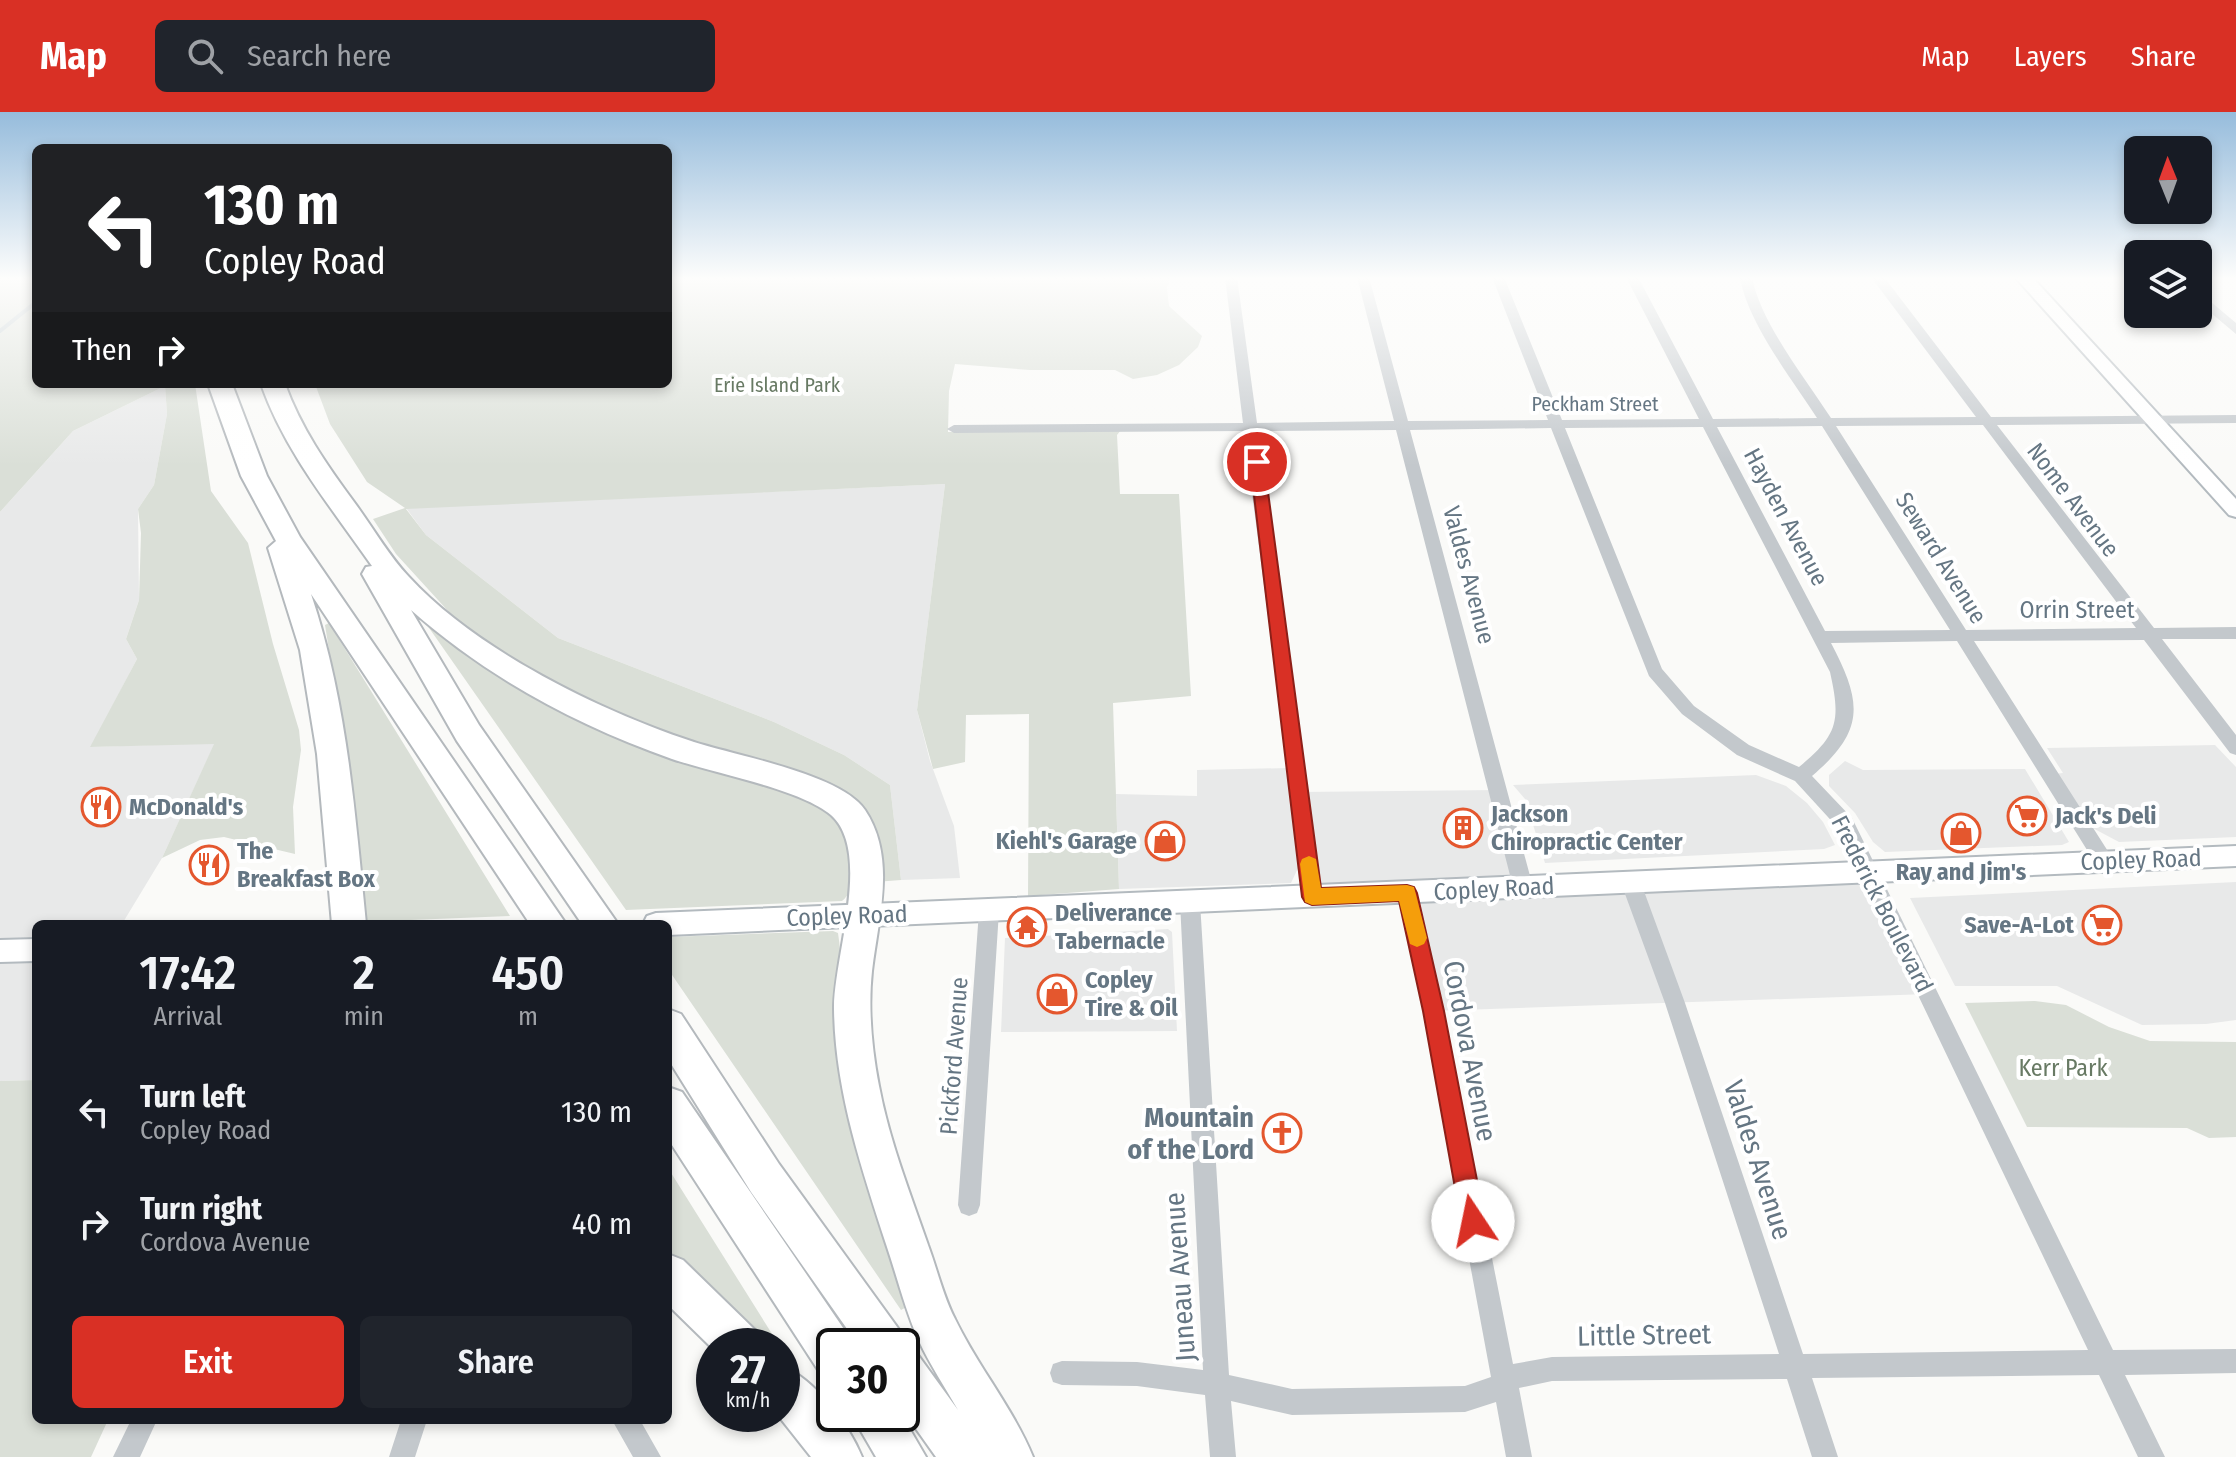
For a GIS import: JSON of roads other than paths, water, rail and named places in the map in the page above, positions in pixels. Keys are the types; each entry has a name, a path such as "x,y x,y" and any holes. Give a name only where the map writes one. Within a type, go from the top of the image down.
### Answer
{"highway":[{"path":"221,388 254,476 269,507 315,650 333,754 349,920"},
{"path":"274,388 285,417 468,733 598,920"},
{"path":"314,465 399,584 453,631 496,662 569,704 620,727 684,751 808,788 842,806 853,818 864,839 864,916 854,972 853,1034 860,1087 874,1143 936,1329 1010,1457"},
{"path":"269,507 546,920"},
{"path":"672,1032 765,1178 872,1328"},
{"path":"672,1111 817,1328"},
{"path":"672,1279 722,1328"},
{"path":"920,1396 964,1457"},
{"path":"800,1405 839,1457"},
{"path":"886,1432 903,1457"}],"main road":[{"path":"2080,340 2236,511"},
{"name":"Copley Road","path":"672,923 2236,856"},
{"path":"0,951 32,950"}],"street":[{"path":"1240,340 1312,897"},
{"name":"Valdes Avenue","path":"1379,340 1523,887"},
{"name":"Frederick Boulevard","path":"1522,340 1655,672 1688,710 1729,741 1801,776 1845,823 2152,1457"},
{"name":"Hayden Avenue","path":"1664,340 1822,637 1843,689 1844,729 1834,747 1801,776"},
{"name":"Seward Avenue","path":"1774,340 2104,861"},
{"name":"Nome Avenue","path":"1924,340 2236,748"},
{"name":"Peckham Street","path":"954,429 2236,419"},
{"name":"Orrin Street","path":"1822,637 2236,633"},
{"name":"Valdes Avenue","path":"1631,883 1675,1003 1825,1457"},
{"name":"Cordova Avenue","path":"1407,893 1433,1011 1519,1457"},
{"name":"Juneau Avenue","path":"1190,902 1210,1298 1223,1457"},
{"name":"Pickford Avenue","path":"969,1205 989,911"},
{"name":"Little Street","path":"1062,1373 1137,1374 1194,1380 1292,1402 1465,1399 1492,1391 1523,1373 1552,1369 2236,1361"},
{"path":"126,1457 142,1424"},
{"path":"402,1457 413,1424"},
{"path":"628,1424 646,1452"}],"place":[{"name":"McDonald's","path":"101,807"},
{"name":"Jack's Deli","path":"2027,816"},
{"name":"Jackson Chiropractic Center","path":"1463,828"},
{"name":"Ray and Jim's","path":"1961,833"},
{"name":"Kiehl's Garage","path":"1165,841"},
{"name":"The Breakfast Box","path":"209,865"},
{"name":"Save-A-Lot","path":"2102,925"},
{"name":"Deliverance Tabernacle","path":"1027,927"},
{"name":"Copley Tire & Oil","path":"1057,994"},
{"name":"Mountain of the Lord","path":"1282,1133"}],"park label":[{"name":"Erie Island Park","path":"777,385"},
{"name":"Kerr Park","path":"2063,1068"}]}
